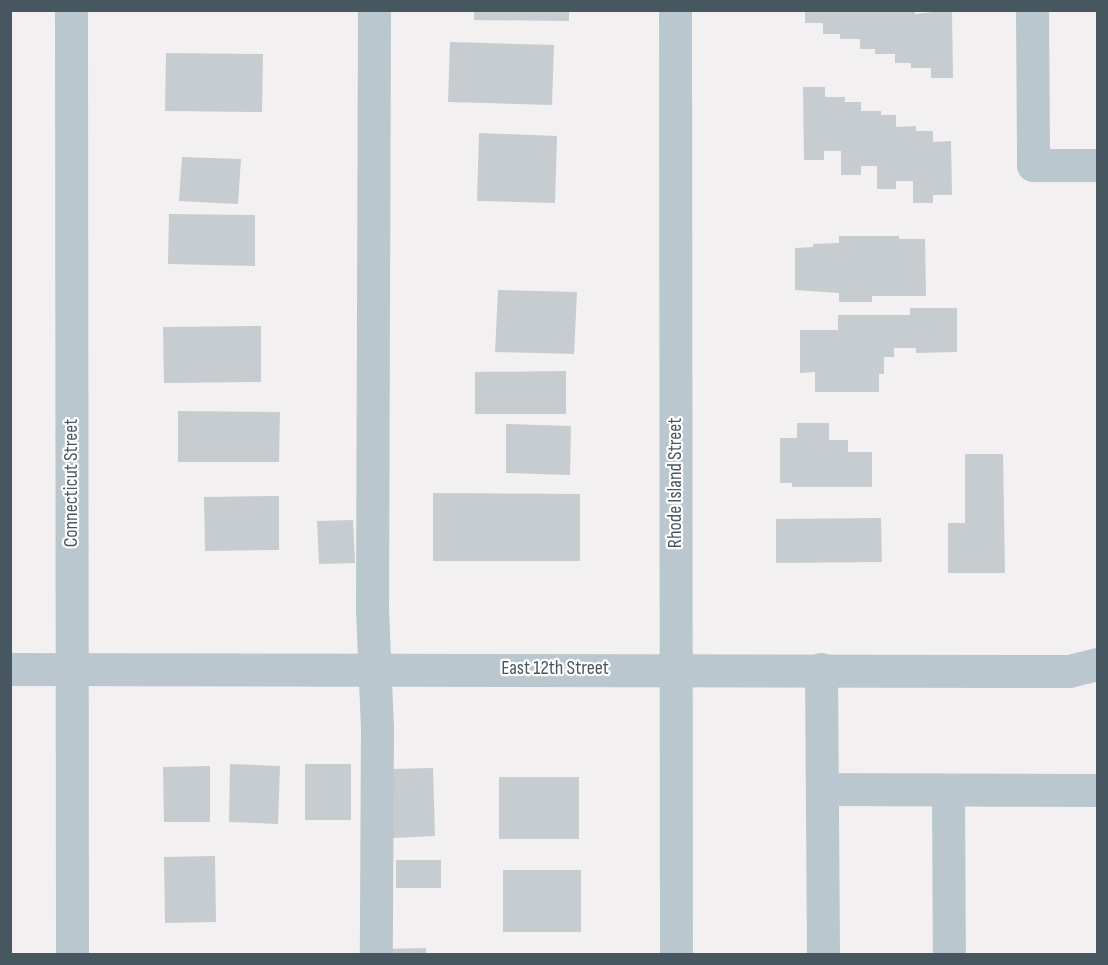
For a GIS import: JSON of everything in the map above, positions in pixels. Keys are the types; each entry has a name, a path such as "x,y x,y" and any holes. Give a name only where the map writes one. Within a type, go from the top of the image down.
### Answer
{"street":[{"name":"Connecticut Street","path":"71,10 72,954"},
{"path":"374,10 372,609 375,668 376,954"},
{"name":"Rhode Island Street","path":"675,10 676,954"},
{"path":"1032,10 1034,165 1098,165"},
{"name":"East 12th Street","path":"10,669 1069,670 1098,664"},
{"path":"821,669 823,954"},
{"path":"822,789 1098,790"},
{"path":"948,790 949,954"}],"building":[{"path":"474,10 569,10 569,21 474,20"},
{"path":"805,10 915,10 915,14 952,10 953,78 931,78 931,68 911,68 911,63 895,63 895,54 875,54 875,49 860,49 860,39 840,39 840,34 823,34 823,23 805,23"},
{"path":"450,42 554,45 552,105 448,102"},
{"path":"166,53 263,54 262,112 165,111"},
{"path":"803,87 825,87 825,97 845,97 845,102 861,102 861,111 881,111 881,115 896,115 896,127 916,126 916,131 933,131 933,142 951,141 952,195 933,195 933,203 913,203 913,181 896,181 896,189 877,189 877,166 861,166 861,175 841,175 841,151 824,151 824,160 804,160"},
{"path":"479,133 557,136 555,203 477,201"},
{"path":"182,157 241,159 238,204 179,201"},
{"path":"169,214 255,215 255,266 168,264"},
{"path":"839,236 899,236 899,239 925,239 926,296 872,296 872,302 839,302 839,293 795,290 795,248 813,247 813,244 839,243"},
{"path":"498,290 577,292 574,354 495,352"},
{"path":"910,308 957,308 957,352 916,353 916,348 894,348 894,357 884,357 884,374 879,374 879,392 815,392 815,372 800,373 800,330 838,330 838,315 910,315"},
{"path":"261,326 261,382 164,383 163,327"},
{"path":"566,371 566,414 475,414 475,372"},
{"path":"178,411 280,412 279,462 178,462"},
{"path":"797,423 829,423 829,440 848,440 848,452 872,452 872,487 792,487 792,483 780,483 780,438 797,438"},
{"path":"506,424 571,426 570,475 506,473"},
{"path":"965,454 1003,454 1005,573 948,573 948,523 965,523"},
{"path":"433,493 580,494 580,561 433,561"},
{"path":"279,496 279,550 205,551 204,497"},
{"path":"881,518 882,562 776,563 776,519"},
{"path":"353,520 355,563 319,564 317,521"},
{"path":"230,764 280,766 278,824 229,822"},
{"path":"305,764 351,764 351,820 305,820"},
{"path":"210,766 210,822 164,822 163,767"},
{"path":"433,768 435,836 393,838 391,769"},
{"path":"499,777 579,777 579,839 499,839"},
{"path":"215,856 216,922 165,923 164,857"},
{"path":"396,860 441,860 441,888 396,888"},
{"path":"503,870 581,870 581,932 503,932"},
{"path":"426,948 426,954 385,954 385,949"}]}
